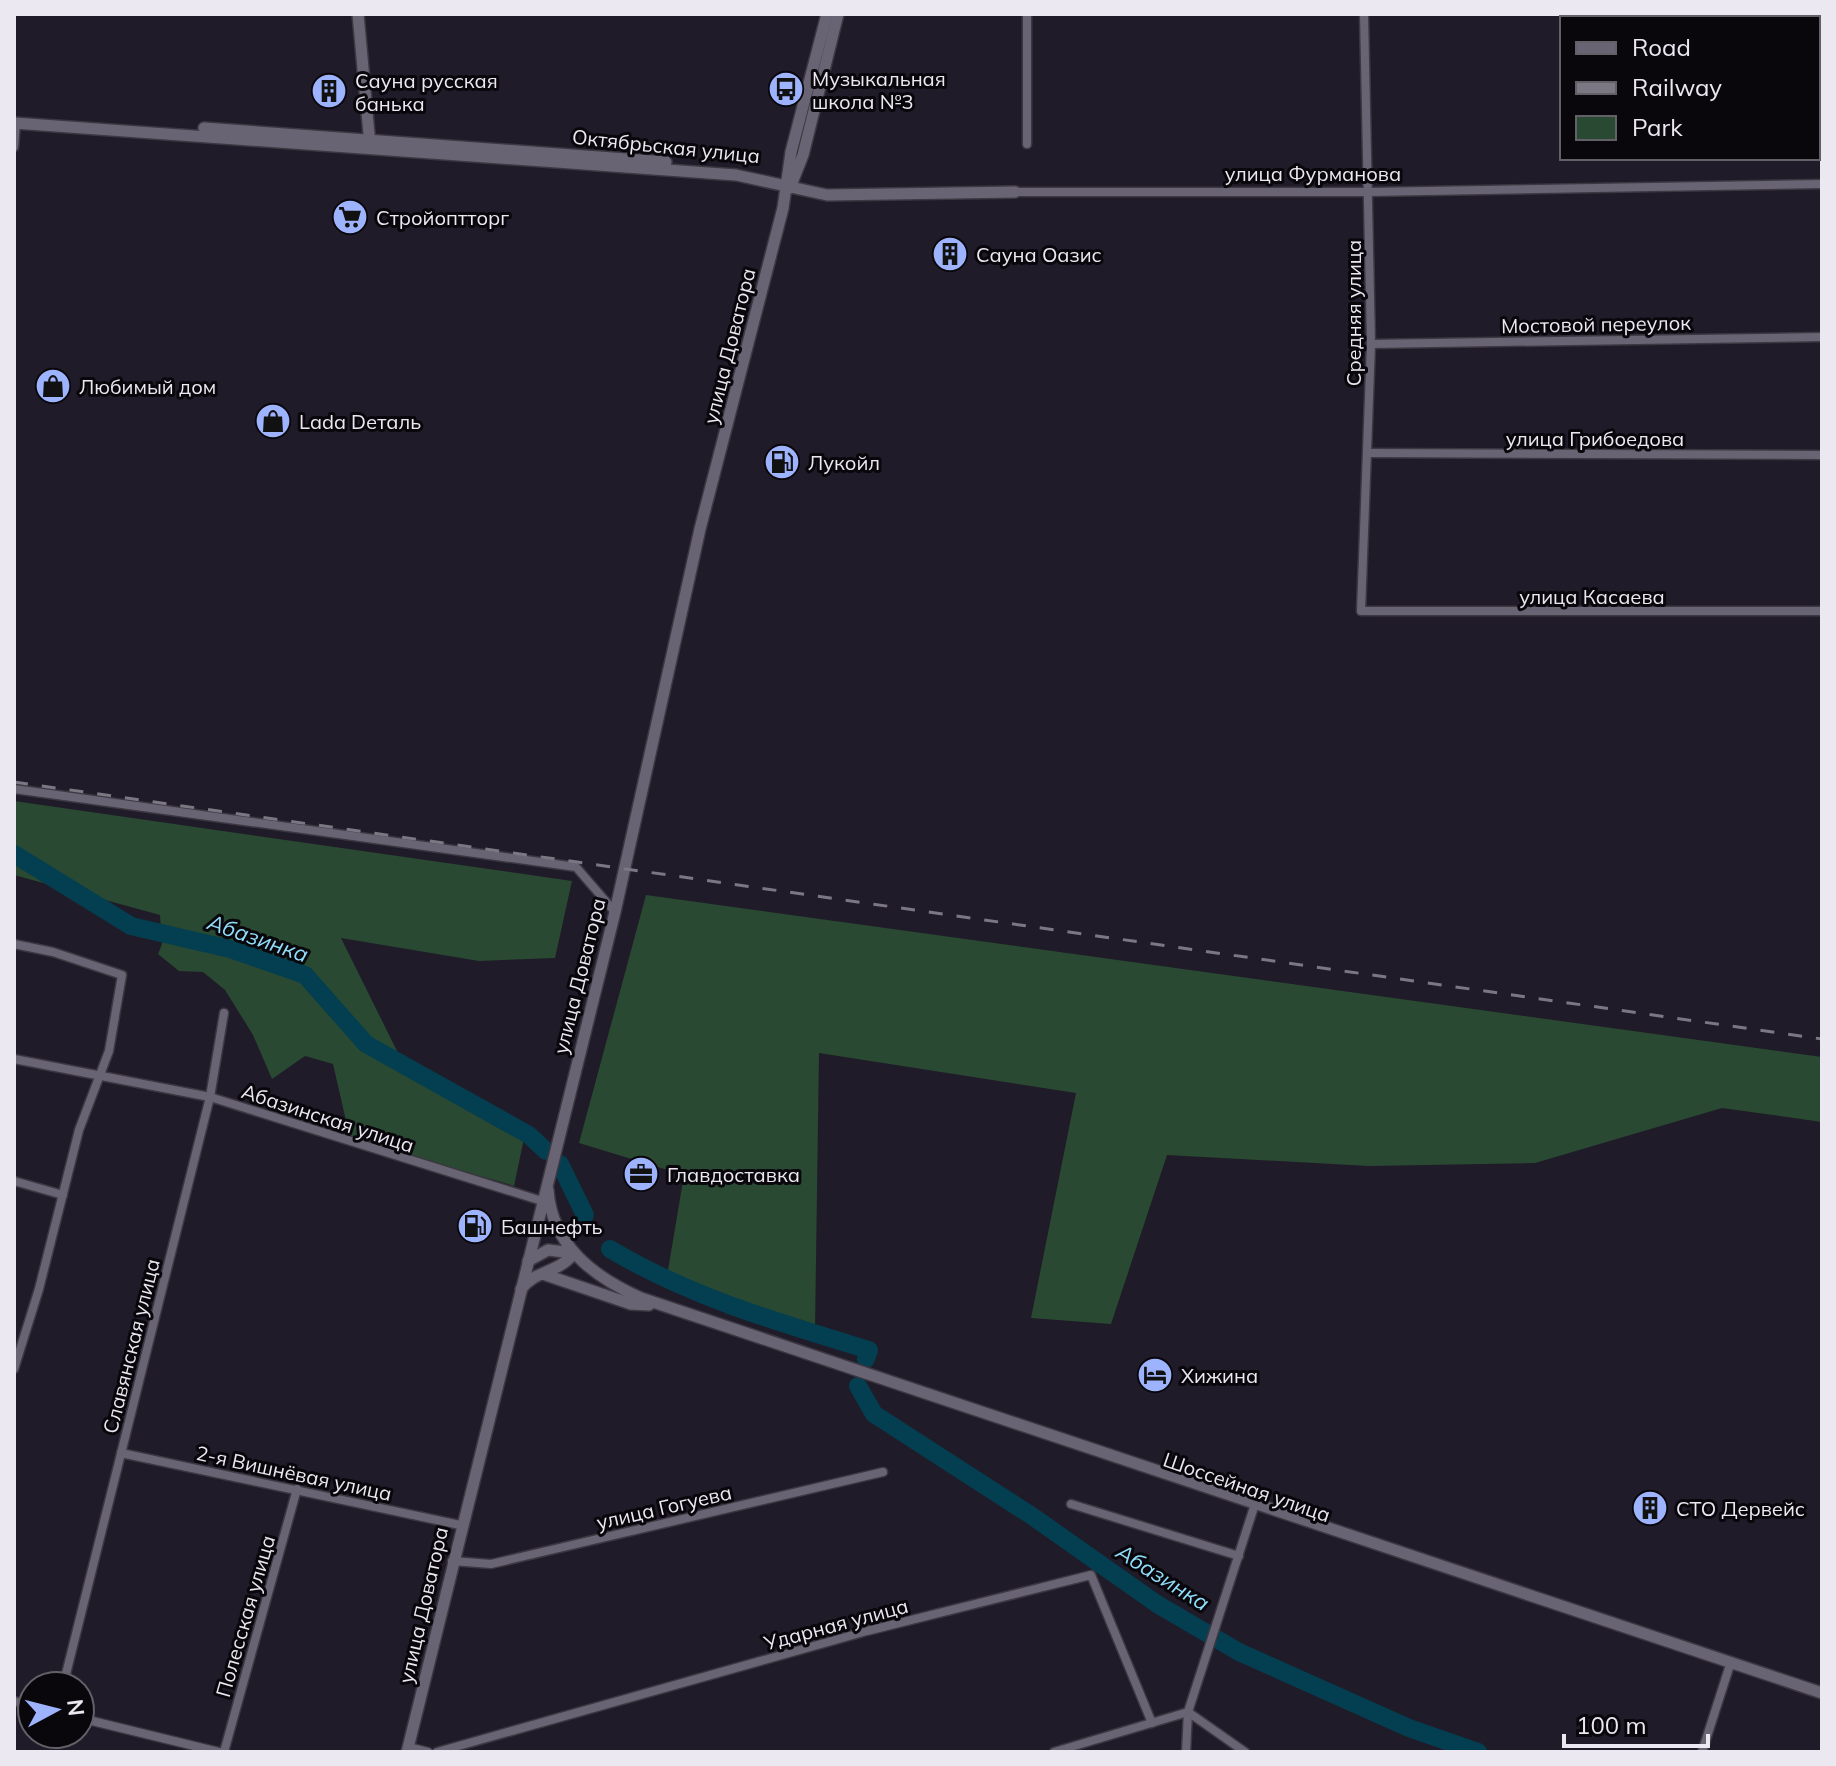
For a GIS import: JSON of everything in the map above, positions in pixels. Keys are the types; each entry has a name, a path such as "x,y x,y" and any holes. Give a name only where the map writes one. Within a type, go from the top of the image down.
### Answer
{"main road":[{"path":"358,14 370,144"},
{"name":"улица Доватора","path":"407,1749 460,1525 615,912 700,529 789,185 827,14"},
{"name":"улица Доватора","path":"789,185 803,155 838,14"},
{"name":"Октябрьская улица","path":"15,120 716,166 757,171 805,192"},
{"name":"улица Фурманова","path":"805,192 827,195 1015,192"},
{"path":"549,1174 557,1211 573,1254"},
{"path":"528,1261 548,1250 573,1254"},
{"path":"519,1293 530,1279 560,1268 573,1254"},
{"name":"Шоссейная улица","path":"573,1254 604,1281 662,1306 1822,1696"},
{"name":"Шоссейная улица","path":"543,1274 631,1304 662,1306"},
{"name":"Шоссейная улица","path":"1255,1506 1729,1668 1822,1696"}],"street":[{"path":"1027,14 1027,144"},
{"name":"Средняя улица","path":"1361,611 1371,344 1364,14"},
{"path":"14,147 15,120"},
{"name":"улица Фурманова","path":"1015,192 1369,192 1822,184"},
{"name":"Мостовой переулок","path":"1371,344 1822,337"},
{"name":"улица Грибоедова","path":"1368,453 1822,455"},
{"name":"улица Касаева","path":"1361,611 1822,611"},
{"path":"14,789 576,867 615,912"},
{"path":"14,944 53,952 122,975 101,1077 79,1130 14,1369"},
{"name":"Славянская улица","path":"67,1670 210,1097 224,1013"},
{"name":"Абазинская улица","path":"14,1059 210,1097 542,1201"},
{"path":"14,1181 63,1195"},
{"name":"2-я Вишнёвая улица","path":"121,1453 460,1525"},
{"name":"улица Гогуева","path":"452,1561 491,1564 883,1472"},
{"name":"Полесская улица","path":"221,1752 297,1489"},
{"path":"1071,1504 1239,1556"},
{"path":"1186,1752 1188,1712 1255,1506"},
{"name":"Ударная улица","path":"437,1752 867,1631 1091,1575 1152,1723"},
{"path":"1702,1752 1729,1668"},
{"path":"1054,1752 1188,1712"},
{"path":"1188,1712 1245,1752"},
{"path":"96,1722 221,1752"},
{"path":"407,1749 428,1752"}],"green space":[{"path":"14,801 572,881 555,958 479,961 341,938 398,1053 474,1101 527,1124 514,1186 350,1138 333,1064 305,1056 272,1079 253,1035 225,990 203,972 179,971 158,954 162,944 160,915 14,875"},
{"path":"646,895 1822,1057 1822,1122 1722,1108 1535,1163 1369,1166 1167,1155 1111,1324 1031,1318 1076,1093 819,1053 815,1330 667,1276 684,1175 579,1143"}],"waterway":[{"name":"Абазинка","path":"14,854 131,926 230,949 305,975 366,1044 529,1135 546,1151"},
{"name":"Абазинка","path":"560,1164 585,1215"},
{"name":"Абазинка","path":"610,1249 704,1295 869,1350 866,1359"},
{"name":"Абазинка","path":"858,1386 874,1414 1032,1516 1157,1604 1239,1652 1409,1728 1478,1752"}],"railway":[{"path":"14,782 1822,1039"}],"place":[{"name":"Музыкальная школа №3","path":"786,89"},
{"name":"Сауна русская банька","path":"329,91"},
{"name":"Стройоптторг","path":"350,217"},
{"name":"Сауна Оазис","path":"950,254"},
{"name":"Любимый дом","path":"53,386"},
{"name":"Lada Dеталь","path":"273,421"},
{"name":"Лукойл","path":"782,462"},
{"name":"Главдоставка","path":"641,1174"},
{"name":"Башнефть","path":"475,1226"},
{"name":"Хижина","path":"1155,1375"},
{"name":"СТО Дервейс","path":"1650,1508"}]}
